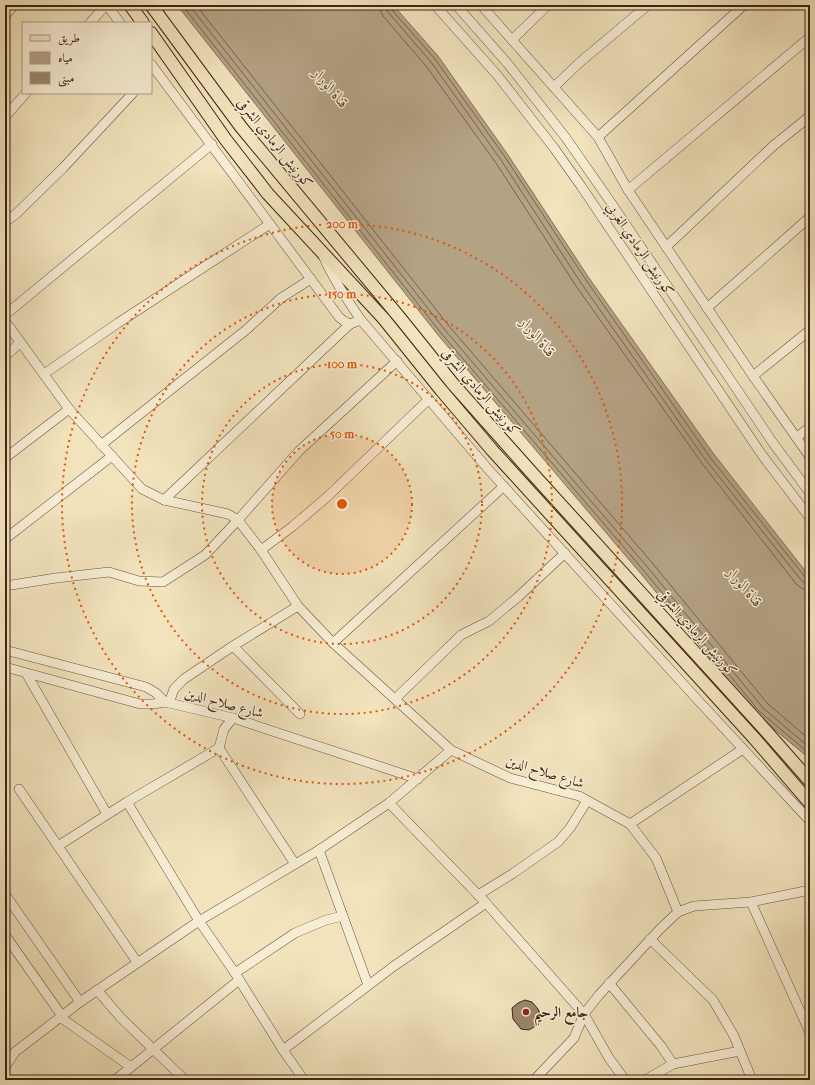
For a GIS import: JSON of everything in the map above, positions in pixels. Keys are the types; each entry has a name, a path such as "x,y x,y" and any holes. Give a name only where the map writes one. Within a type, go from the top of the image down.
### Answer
{"main road":[{"path":"130,5 142,22"},
{"name":"كورنيش الرمادي الشرقي","path":"150,5 241,127 453,384 810,781"},
{"name":"كورنيش الرمادي الشرقي","path":"152,34 226,140 268,194 384,319 436,385 492,450 754,738 810,804"},
{"path":"226,140 241,127"}],"street":[{"path":"5,16 14,5"},
{"path":"91,22 106,5 119,22"},
{"name":"كورنيش الرمادي الغربي","path":"435,5 482,58 526,112 577,180 762,455 810,518"},
{"name":"كورنيش الرمادي الغربي","path":"456,5 508,64 552,119 594,176 773,443 810,493"},
{"path":"481,5 598,137 628,190 753,376 810,457"},
{"path":"512,40 548,5"},
{"path":"554,87 579,63 648,5"},
{"path":"598,137 744,5"},
{"path":"628,190 810,38"},
{"path":"152,69 212,144 339,317 350,324"},
{"path":"5,117 25,94"},
{"path":"5,222 16,214 63,168 132,94"},
{"path":"666,246 773,146 810,116"},
{"path":"5,315 212,144"},
{"path":"707,308 810,217"},
{"path":"44,374 118,323 270,224"},
{"path":"625,250 637,241"},
{"path":"322,253 336,282 361,320 504,486 810,821"},
{"path":"101,444 246,330 281,298 311,279"},
{"path":"164,500 350,324 361,320"},
{"path":"5,321 69,409 142,489 164,500 228,514 238,520"},
{"path":"753,376 810,330"},
{"path":"5,356 20,342"},
{"path":"5,586 109,572 139,581 162,582 205,555 300,451 397,361"},
{"path":"261,550 293,526 326,497 429,399"},
{"path":"5,458 69,409"},
{"path":"797,437 810,427"},
{"path":"5,539 112,456"},
{"path":"333,643 504,486"},
{"name":"شارع صلاح الدين","path":"238,520 261,550 298,606 333,643 451,750 510,778 579,796 630,824 656,858 678,912"},
{"path":"395,699 461,636 490,621 565,553"},
{"path":"167,702 174,689 184,679 233,646 298,606"},
{"path":"233,646 300,714"},
{"name":"شارع صلاح الدين","path":"5,650 146,687 167,702"},
{"name":"شارع صلاح الدين","path":"5,667 140,704 167,702 232,718 418,779"},
{"path":"26,673 107,814"},
{"path":"58,846 107,814 219,748 224,729 232,718"},
{"path":"219,748 295,864"},
{"path":"630,824 743,749"},
{"path":"5,1067 15,1052 77,1004 199,921 319,850 389,803 451,750"},
{"path":"19,789 137,962"},
{"path":"478,895 512,874 558,842 570,828 587,800"},
{"path":"127,802 199,921 304,1080"},
{"path":"389,803 486,903 584,1014 609,1058 624,1080"},
{"path":"319,850 368,985"},
{"path":"534,1080 574,1038 584,1014 609,983 650,939 678,912 694,906 751,902 810,890"},
{"path":"5,894 77,1004"},
{"path":"751,902 810,1033"},
{"path":"283,1050 394,966 486,903"},
{"path":"115,1080 237,977 296,933 326,920 343,916"},
{"path":"5,934 62,1016 133,1065"},
{"path":"650,939 713,1000 734,1036 752,1080"},
{"path":"609,983 661,1046 673,1064"},
{"path":"97,990 150,1052 185,1080"},
{"path":"645,1080 673,1064 740,1050"}],"water":[{"name":"قناة الورار","path":"177,5 393,5 438,56 508,155 589,278 713,453 810,577 810,759 756,714 642,575 438,335"}],"building":[{"name":"جامع الرحيم","path":"525,1000 532,1002 538,1009 541,1016 539,1024 529,1030 521,1029 513,1019 512,1008"}],"place":[{"name":"جامع الرحيم","path":"526,1012"}]}
